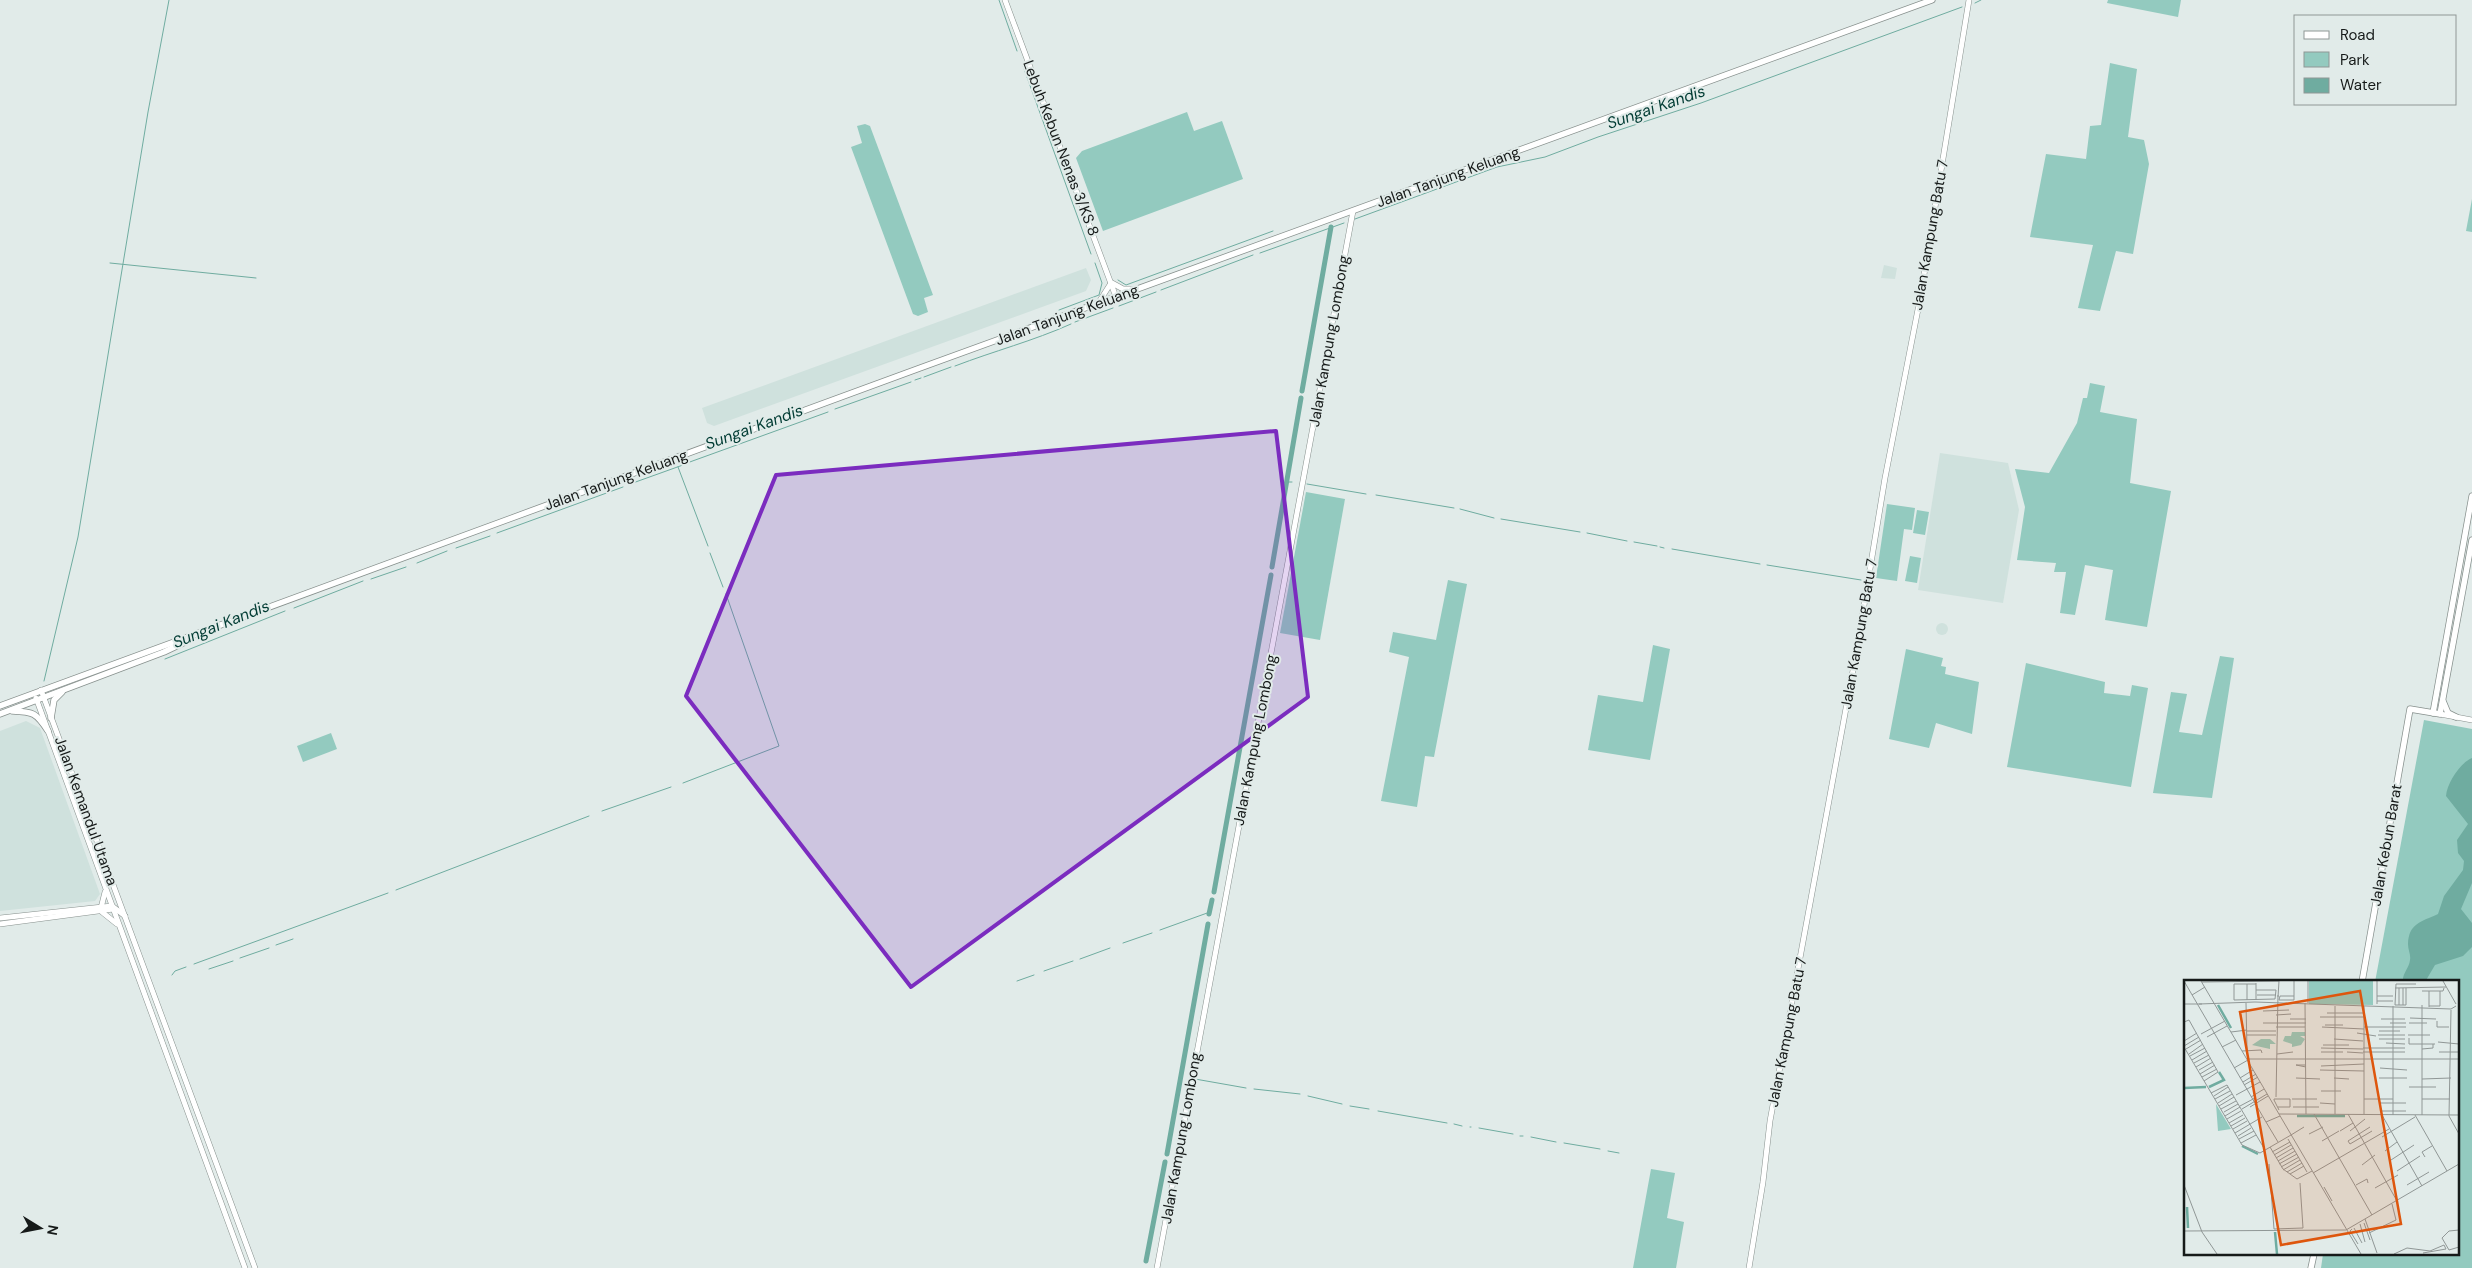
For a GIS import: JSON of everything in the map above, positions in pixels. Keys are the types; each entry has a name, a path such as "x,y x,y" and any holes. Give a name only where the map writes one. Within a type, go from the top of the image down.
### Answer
{"main road":[{"name":"Jalan Tanjung Keluang","path":"0,714 164,652 203,633 315,589 1932,0"},
{"path":"2472,496 2433,713 2440,714 2472,540"},
{"path":"2459,570 2466,571"},
{"name":"Jalan Tanjung Keluang","path":"0,706 152,648 203,633"},
{"path":"2445,643 2452,644"},
{"path":"51,718 54,700 65,689"},
{"path":"2442,701 2448,712 2456,717"},
{"name":"Jalan Kebun Barat","path":"2362,980 2410,709 2433,713"},
{"path":"9,711 32,712 40,718 48,731"}],"street":[{"name":"Lebuh Kebun Nenas 3/KS 8","path":"1006,0 1116,297"},
{"name":"Jalan Kampung Batu 7","path":"1749,1268 1763,1182 1770,1121 1856,654 1893,436 1920,299 1969,0"},
{"name":"Jalan Kampung Lombong","path":"1157,1268 1352,211"},
{"path":"1097,304 1104,297 1111,283 1123,289 1138,289"},
{"name":"Jalan Kemandul Utama","path":"41,690 116,888 114,907"},
{"name":"Jalan Kemandul Utama","path":"35,693 245,1268"},
{"path":"2440,714 2472,720"},
{"path":"105,886 101,910 120,926"},
{"path":"116,888 255,1268"},
{"path":"114,907 127,919"},
{"name":"Jalan Kemandul Utama","path":"0,924 114,907"},
{"name":"Jalan Kemandul Utama","path":"0,918 101,910"}],"highlighted area":[{"path":"1276,431 1308,697 911,987 686,696 776,475"}],"shaded area":[{"path":"1884,265 1897,268 1895,279 1881,278"},
{"path":"1086,268 1091,280 1086,291 714,426 707,423 702,408"},
{"path":"1940,453 2008,463 2019,510 2003,603 1918,590"},
{"path":"1942,623 1948,629 1942,635 1936,629"},
{"path":"26,721 40,728 100,894 95,901 0,911 0,731"}],"green space":[{"path":"2108,0 2181,0 2178,17 2107,3"},
{"path":"2110,63 2137,69 2128,137 2144,140 2149,164 2133,254 2116,251 2100,311 2078,308 2093,245 2030,237 2046,154 2086,159 2090,126 2101,125"},
{"path":"1187,112 1194,131 1222,121 1243,179 1103,231 1076,158 1082,151"},
{"path":"865,124 870,126 933,295 924,298 928,312 918,316 913,314 851,147 862,143 857,126"},
{"path":"2472,199 2472,232 2466,231"},
{"path":"2090,383 2105,386 2100,412 2137,419 2130,483 2171,491 2147,627 2105,620 2113,570 2085,565 2075,615 2060,613 2066,572 2054,572 2056,563 2017,560 2025,507 2015,469 2049,473 2077,423 2083,398 2087,398"},
{"path":"1306,492 1345,499 1320,640 1280,633"},
{"path":"1887,504 1915,508 1912,530 1904,529 1897,581 1876,578"},
{"path":"1917,510 1929,512 1925,535 1913,533"},
{"path":"1910,556 1921,558 1917,583 1905,581"},
{"path":"1448,580 1467,584 1434,757 1425,756 1417,807 1381,801 1409,657 1389,652 1393,632 1436,640"},
{"path":"1653,645 1670,649 1650,760 1588,750 1598,695 1643,702"},
{"path":"1906,649 1943,658 1941,666 1946,667 1945,674 1979,682 1972,734 1936,723 1929,748 1889,739"},
{"path":"2220,656 2234,658 2212,798 2153,793 2171,692 2187,694 2179,732 2202,735"},
{"path":"2026,663 2105,682 2104,693 2130,696 2132,685 2148,688 2131,787 2007,767"},
{"path":"2424,720 2472,729 2472,1268 2321,1268 2323,1256 2460,1256 2460,980 2375,980"},
{"path":"331,733 337,749 303,762 297,746"},
{"path":"1651,1169 1675,1173 1667,1218 1684,1222 1676,1268 1633,1268"}],"water":[{"path":"2472,758 2472,883 2461,909 2472,923 2472,947 2463,956 2435,965 2426,980 2403,980 2410,960 2408,944 2413,927 2421,921 2438,914 2444,896 2463,870 2464,861 2458,853 2457,840 2468,824 2446,796 2455,774"}],"waterway":[{"path":"44,681 78,537 148,112 169,0"},
{"path":"999,0 1017,51"},
{"name":"Sungai Kandis","path":"1975,3 1981,0"},
{"name":"Sungai Kandis","path":"1355,219 1497,167 1545,157 1598,137 1701,103 1962,7"},
{"path":"1023,66 1091,254"},
{"name":"Sungai Kandis","path":"1260,253 1344,223"},
{"path":"1302,391 1331,227"},
{"path":"1118,280 1126,285 1273,231"},
{"name":"Sungai Kandis","path":"1161,290 1253,255"},
{"path":"110,263 256,278"},
{"path":"1059,310 1099,295 1102,283 1095,263"},
{"name":"Sungai Kandis","path":"1119,306 1156,292"},
{"name":"Sungai Kandis","path":"1075,322 1113,308"},
{"name":"Sungai Kandis","path":"955,366 1071,324"},
{"name":"Sungai Kandis","path":"924,377 951,367"},
{"name":"Sungai Kandis","path":"915,380 921,378"},
{"name":"Sungai Kandis","path":"835,409 911,382"},
{"path":"1272,567 1301,398"},
{"name":"Sungai Kandis","path":"687,463 828,412"},
{"name":"Sungai Kandis","path":"630,484 683,465"},
{"path":"678,467 708,546"},
{"path":"1287,482 1292,482"},
{"path":"1307,484 1366,494"},
{"name":"Sungai Kandis","path":"497,533 623,487"},
{"path":"1376,495 1454,508"},
{"path":"1460,509 1494,518"},
{"path":"1501,519 1580,532"},
{"path":"1587,533 1627,541"},
{"name":"Sungai Kandis","path":"456,548 490,536"},
{"path":"1634,542 1657,546"},
{"path":"1660,547 1664,548"},
{"path":"1672,549 1760,564"},
{"name":"Sungai Kandis","path":"417,563 447,551"},
{"path":"710,553 723,587"},
{"path":"1767,565 1861,580"},
{"name":"Sungai Kandis","path":"371,579 406,567"},
{"path":"1214,892 1271,575"},
{"name":"Sungai Kandis","path":"294,608 363,581"},
{"path":"683,783 779,746 726,594"},
{"name":"Sungai Kandis","path":"165,659 285,611"},
{"path":"602,811 671,787"},
{"path":"396,890 589,816"},
{"path":"194,964 388,893"},
{"path":"1209,914 1212,900"},
{"path":"1160,930 1210,912"},
{"path":"1167,1154 1208,924"},
{"path":"1123,943 1152,933"},
{"path":"276,945 293,939"},
{"path":"240,958 269,948"},
{"path":"1080,959 1110,948"},
{"path":"209,969 233,961"},
{"path":"1044,971 1073,961"},
{"path":"172,975 175,971 186,967"},
{"path":"1017,981 1034,975"},
{"path":"1195,1079 1246,1088"},
{"path":"1254,1089 1300,1094"},
{"path":"1308,1096 1342,1104"},
{"path":"1350,1106 1369,1109"},
{"path":"1378,1111 1447,1123"},
{"path":"1454,1124 1462,1126"},
{"path":"1479,1128 1513,1134"},
{"path":"1531,1137 1556,1142"},
{"path":"1564,1143 1600,1149"},
{"path":"1608,1151 1619,1153"},
{"path":"1146,1261 1165,1162"}]}
